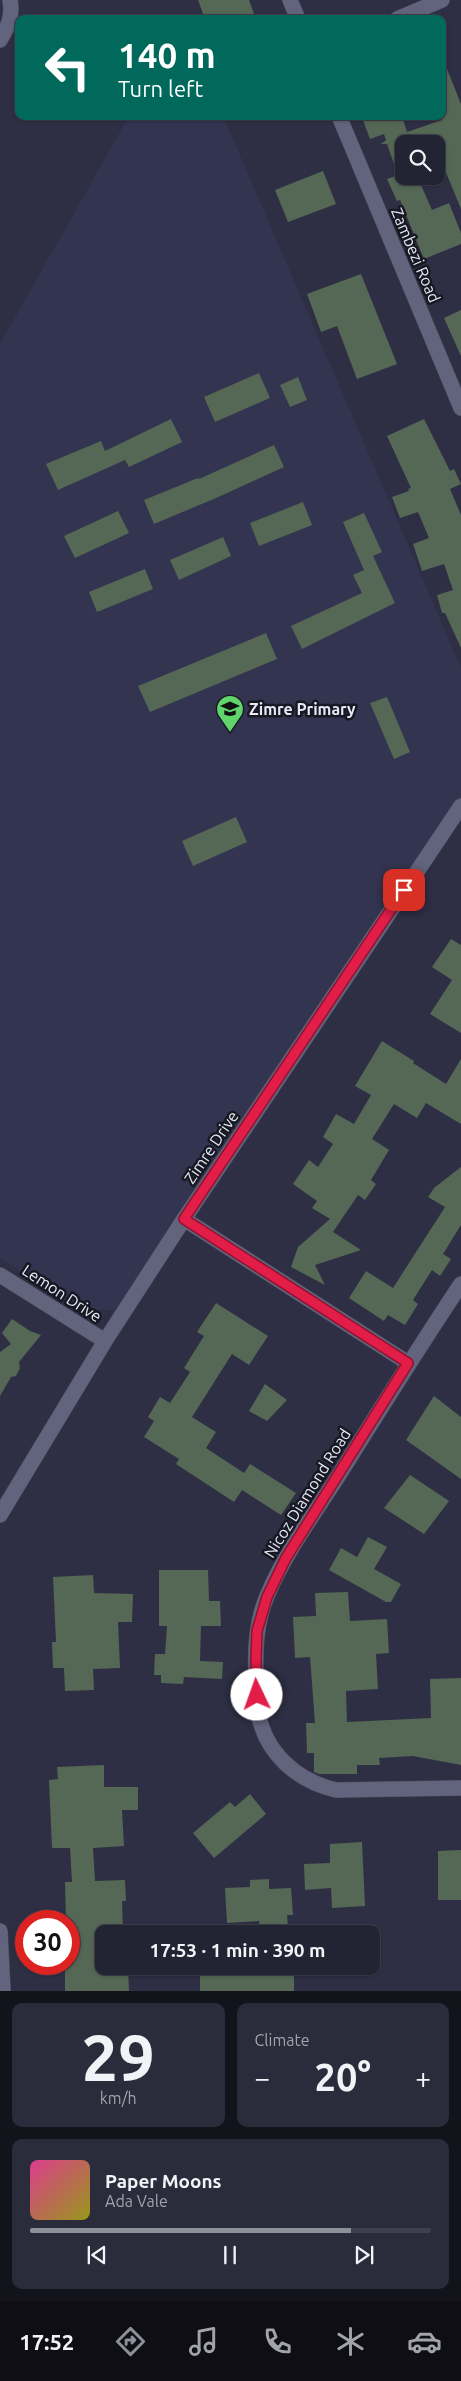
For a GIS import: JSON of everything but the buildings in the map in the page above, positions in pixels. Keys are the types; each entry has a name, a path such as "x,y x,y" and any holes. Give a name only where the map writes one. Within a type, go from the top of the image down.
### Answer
{"street":[{"path":"0,40 8,25 12,11 10,0"},
{"path":"290,0 296,15"},
{"path":"406,15 442,0"},
{"name":"Zambezi Road","path":"341,120 461,408"},
{"name":"Zimre Drive","path":"0,1515 105,1341 184,1219 461,806"},
{"path":"184,1219 408,1363"},
{"name":"Lemon Drive","path":"0,1274 105,1341"},
{"name":"Nicoz Diamond Road","path":"461,1284 408,1363 286,1558 267,1597 257,1631 256,1659 258,1713 268,1743 282,1762 301,1777 321,1787 336,1790 461,1788"},
{"path":"0,1931 3,1991"}],"shaded area":[{"name":"Zimre Primary","path":"127,120 225,120 461,668 461,798 133,1311 79,1309 0,1258 0,344"}],"place":[{"name":"Zimre Primary","path":"230,733"}],"route":[{"path":"257,1695 257,1631 267,1597 286,1558 408,1363 184,1219 404,890"}]}
